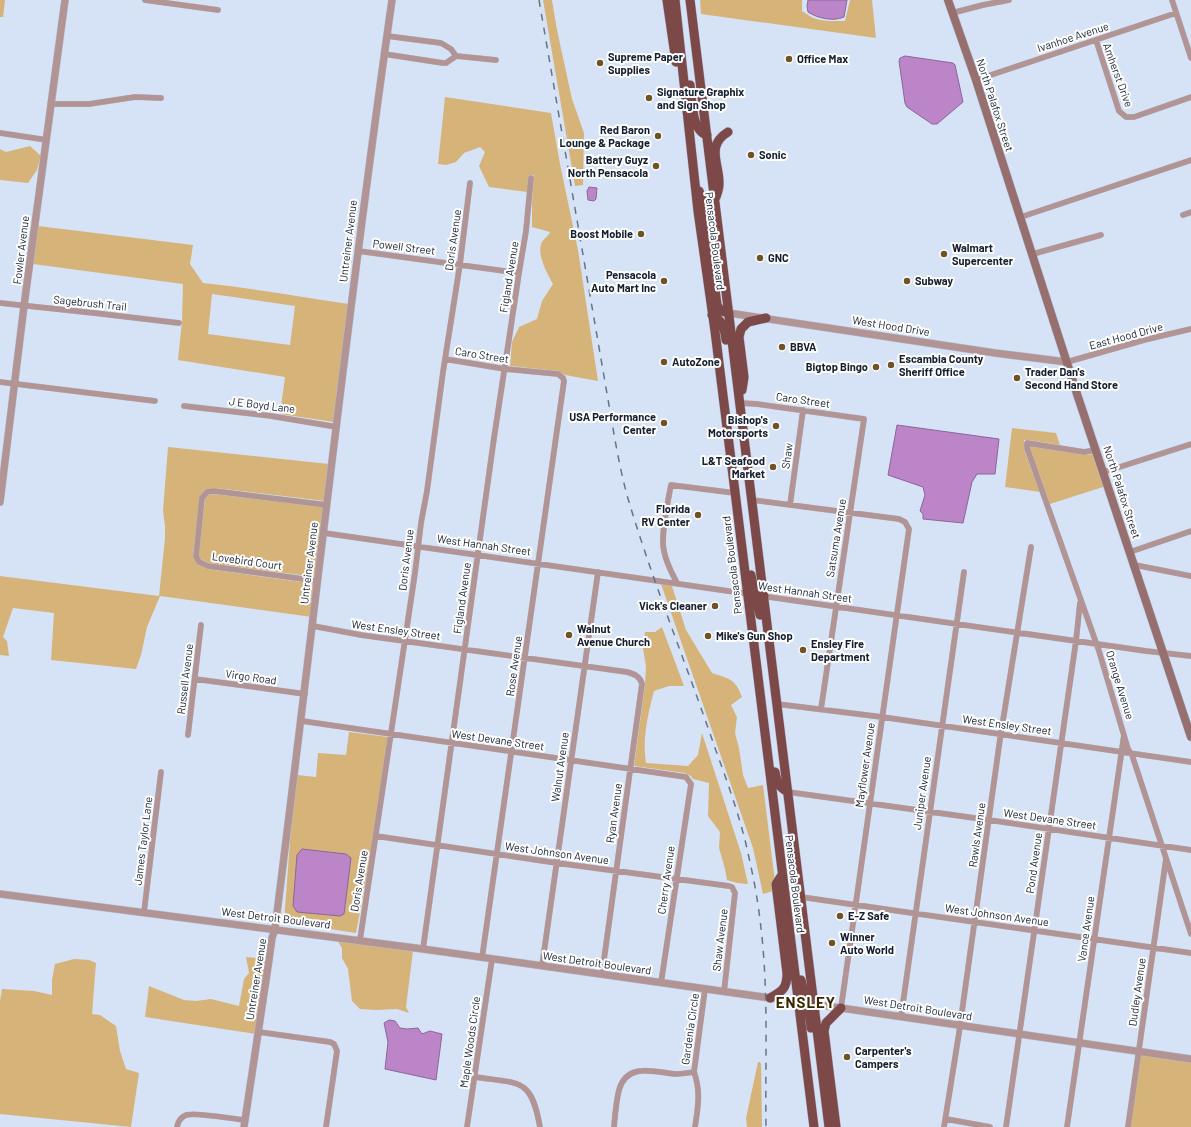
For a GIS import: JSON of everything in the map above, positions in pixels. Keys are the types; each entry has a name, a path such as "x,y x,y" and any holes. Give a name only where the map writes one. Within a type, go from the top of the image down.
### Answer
{"highway":[{"path":"667,0 675,59 686,108"},
{"name":"Pensacola Boulevard","path":"674,0 695,182 814,1127"},
{"name":"Pensacola Boulevard","path":"691,0 706,135 829,1127"},
{"path":"678,32 686,49 694,121 702,134 706,135"},
{"path":"715,201 720,186 715,147 718,140 728,132"},
{"path":"695,182 704,203 717,305 721,311 729,313"},
{"path":"712,315 722,321 725,331 733,394 741,415"},
{"path":"740,403 744,376 739,337 741,329 748,322 766,318"},
{"path":"735,493 744,521 752,583 755,590 764,596"},
{"path":"748,594 757,601 759,607 767,668 775,693"},
{"path":"763,721 771,740 776,781 779,786 788,792"},
{"path":"770,998 783,990 787,984 787,973 776,884 782,875"},
{"path":"785,897 792,912 802,988 805,997 814,1004"},
{"path":"798,1002 806,1009 810,1020 823,1127"},
{"path":"836,1127 824,1031 826,1023 841,1008"}],"main road":[{"name":"North Palafox Street","path":"948,0 976,80 1067,362 1191,737"}],"street":[{"name":"Fowler Avenue","path":"0,502 24,306 65,0"},
{"path":"145,0 218,10"},
{"name":"Untreiner Avenue","path":"245,1124 272,938 276,929 336,427 392,0"},
{"path":"952,13 1009,0"},
{"path":"1172,0 1191,58"},
{"name":"Ivanhoe Avenue","path":"976,80 1176,13"},
{"path":"387,36 441,43 451,49 456,56"},
{"name":"Amherst Drive","path":"1096,40 1119,111 1126,117 1134,118 1191,97"},
{"path":"384,54 443,63 446,63 456,56 496,60"},
{"path":"52,104 89,104 134,97 161,98"},
{"path":"0,133 46,140"},
{"path":"1021,217 1191,160"},
{"name":"Figland Avenue","path":"423,949 478,554 526,231 531,178"},
{"name":"Doris Avenue","path":"360,940 460,264 470,183"},
{"path":"1183,215 1191,212"},
{"path":"1032,254 1101,235"},
{"name":"Powell Street","path":"358,251 519,273"},
{"name":"Sagebrush Trail","path":"0,303 178,323"},
{"name":"West Hood Drive","path":"712,315 729,313 995,353 1067,362"},
{"name":"East Hood Drive","path":"1067,362 1144,340 1191,329"},
{"name":"Caro Street","path":"445,359 505,369 558,374 563,378"},
{"name":"Rose Avenue","path":"482,958 539,563 564,381 563,378"},
{"path":"0,382 155,401"},
{"name":"Caro Street","path":"740,403 864,419"},
{"name":"J E Boyd Lane","path":"184,406 271,416 336,427"},
{"name":"Shaw","path":"790,505 802,410"},
{"name":"Satsuma Avenue","path":"821,709 864,419"},
{"name":"Orange Avenue","path":"1096,450 1084,452 1027,443 1027,448 1096,644 1128,749 1131,753 1191,934"},
{"path":"1104,472 1191,444"},
{"path":"678,583 667,561 663,548 666,514 671,486 735,493"},
{"name":"Lovebird Court","path":"318,581 208,566 199,562 196,556 196,548 202,498 207,492 214,491 327,505"},
{"path":"752,500 850,513"},
{"name":"Mayflower Avenue","path":"841,1008 908,529 907,524 899,519 850,513"},
{"path":"1130,552 1191,531"},
{"name":"West Hannah Street","path":"324,533 1096,644 1191,656"},
{"name":"Rawls Avenue","path":"944,1127 960,1026 1001,734 1031,547"},
{"path":"1134,565 1191,576"},
{"name":"Walnut Avenue","path":"542,966 598,572"},
{"name":"Juniper Avenue","path":"901,1017 964,572"},
{"name":"Pond Avenue","path":"1006,1127 1062,743 1081,601"},
{"name":"Russell Avenue","path":"188,735 201,625"},
{"name":"West Ensley Street","path":"313,626 465,650 584,665 627,672 641,679"},
{"name":"Virgo Road","path":"195,679 305,694"},
{"name":"Ryan Avenue","path":"602,974 631,768 642,684 641,679"},
{"name":"West Ensley Street","path":"777,704 882,717 1191,762"},
{"name":"West Devane Street","path":"302,721 684,776 690,780"},
{"name":"Vance Avenue","path":"1066,1127 1124,734"},
{"name":"James Taylor Lane","path":"144,912 162,772"},
{"name":"Cherry Avenue","path":"661,983 691,784 690,780"},
{"name":"West Devane Street","path":"788,792 929,811 1191,850"},
{"name":"West Johnson Avenue","path":"376,836 557,863 729,886 735,890"},
{"name":"Dudley Avenue","path":"1128,1127 1166,859"},
{"name":"Shaw Avenue","path":"724,992 735,890"},
{"name":"West Detroit Boulevard","path":"0,894 360,940 1191,1059"},
{"name":"West Johnson Avenue","path":"801,897 1191,953"},
{"name":"Maple Woods Circle","path":"467,1127 492,959"},
{"name":"Gardenia Circle","path":"695,1127 699,1090 694,1072 705,989"},
{"path":"259,1032 330,1042 334,1044 337,1051 326,1127"},
{"name":"Gardenia Circle","path":"614,1127 619,1091 621,1085 628,1076 645,1070 677,1074 694,1072"},
{"path":"475,1077 516,1083 526,1088 537,1107 540,1127"},
{"path":"176,1127 178,1122 184,1116 194,1114 245,1124"},
{"path":"946,1119 990,1127"}],"shaded area":[{"path":"0,0 5,0 3,17 0,17"},
{"path":"543,0 552,0 572,99 584,133 583,185 575,186"},
{"path":"700,0 802,0 802,11 813,18 821,20 845,21 850,0 872,0 876,38 701,14"},
{"path":"808,0 847,0 844,17 835,19 820,18 808,12"},
{"path":"905,56 953,63 955,65 963,102 937,124 932,124 907,107 905,103 899,61 900,58"},
{"path":"445,97 551,113 578,250 598,381 565,375 558,371 510,366 512,342 519,327 537,319 542,301 553,284 543,263 540,252 542,242 550,232 532,227 534,175 529,175 527,192 489,187 479,166 485,152 480,147 464,153 456,162 446,165 438,164"},
{"path":"30,146 41,156 37,170 28,183 0,180 0,149 6,152"},
{"path":"589,187 597,188 596,199 594,201 588,200 587,191"},
{"path":"38,226 193,245 190,264 203,283 349,304 334,422 280,414 285,377 178,360 182,321 183,284 33,264","holes":["212,294 295,306 290,345 208,334"]},
{"path":"897,425 999,439 995,474 977,474 972,482 963,523 923,519 923,514 920,511 925,495 923,487 888,475"},
{"path":"1012,428 1056,433 1060,445 1024,440 1024,449 1040,492 1005,487"},
{"path":"1029,446 1084,455 1095,454 1106,486 1050,504"},
{"path":"168,447 329,464 325,501 215,488 205,490 200,497 193,555 198,565 208,569 316,584 312,617 160,596 147,627 141,655 136,669 51,660 54,613 13,608 3,637 7,641 9,656 0,655 0,576 159,596 165,538 163,511"},
{"path":"214,494 324,507 316,577 209,563 200,559 198,555 205,499 208,495"},
{"path":"661,584 672,586 686,630 712,673 731,680 737,686 742,697 731,705 737,717 735,733 743,775 748,788 763,785 776,890 763,894 753,848"},
{"path":"662,627 684,686 669,686 654,691 645,736 646,763 688,766 698,755 702,733 741,853 748,884 727,880 719,848 720,832 708,816 709,783 693,779 685,773 634,766 645,684 646,666 643,649 645,632 655,632"},
{"path":"349,732 388,737 373,842 356,933 284,922 291,828 297,775 316,777 318,753 346,755"},
{"path":"302,849 346,854 351,858 344,914 340,916 297,912 293,906 297,855"},
{"path":"337,940 413,951 406,1007 409,1013 397,1009 360,1009 352,1001 348,969 342,958 342,948"},
{"path":"246,957 266,959 256,1034 145,1017 149,986 184,1000 196,1001 211,999 239,1006 244,979 249,973"},
{"path":"74,959 89,960 96,963 92,1014 100,1015 116,1026 120,1051 126,1069 139,1073 131,1127 0,1114 0,1001 2,989 34,991 52,995 52,980 55,964"},
{"path":"389,1020 395,1021 400,1028 418,1028 422,1034 430,1031 442,1034 436,1080 385,1069 388,1042 384,1023"},
{"path":"1139,1052 1191,1059 1191,1127 1128,1127"},
{"path":"758,1062 761,1064 762,1127 747,1127 746,1118"}],"railway":[{"path":"539,0 615,440 625,487 649,564 731,794 745,840 754,880 765,971 766,1127"}],"place":[{"name":"Office Max","path":"789,59"},
{"name":"Supreme Paper Supplies","path":"600,63"},
{"name":"Signature Graphix and Sign Shop","path":"649,98"},
{"name":"Red Baron Lounge & Package","path":"658,136"},
{"name":"Sonic","path":"751,155"},
{"name":"Battery Guyz North Pensacola","path":"656,166"},
{"name":"Boost Mobile","path":"641,234"},
{"name":"Walmart Supercenter","path":"944,254"},
{"name":"GNC","path":"760,258"},
{"name":"Pensacola Auto Mart Inc","path":"664,281"},
{"name":"Subway","path":"907,281"},
{"name":"BBVA","path":"782,347"},
{"name":"AutoZone","path":"664,362"},
{"name":"Escambia County Sheriff Office","path":"891,365"},
{"name":"Bigtop Bingo","path":"876,367"},
{"name":"Trader Dan's Second Hand Store","path":"1017,378"},
{"name":"USA Performance Center","path":"664,423"},
{"name":"Bishop's Motorsports","path":"776,426"},
{"name":"L&T Seafood Market","path":"773,467"},
{"name":"Florida RV Center","path":"698,515"},
{"name":"Vick's Cleaner","path":"715,606"},
{"name":"Walnut Avenue Church","path":"569,635"},
{"name":"Mike's Gun Shop","path":"708,636"},
{"name":"Ensley Fire Department","path":"803,650"},
{"name":"E-Z Safe","path":"840,916"},
{"name":"Winner Auto World","path":"832,943"},
{"name":"Carpenter's Campers","path":"847,1057"}],"district":[{"name":"ENSLEY","path":"806,1003"}]}
